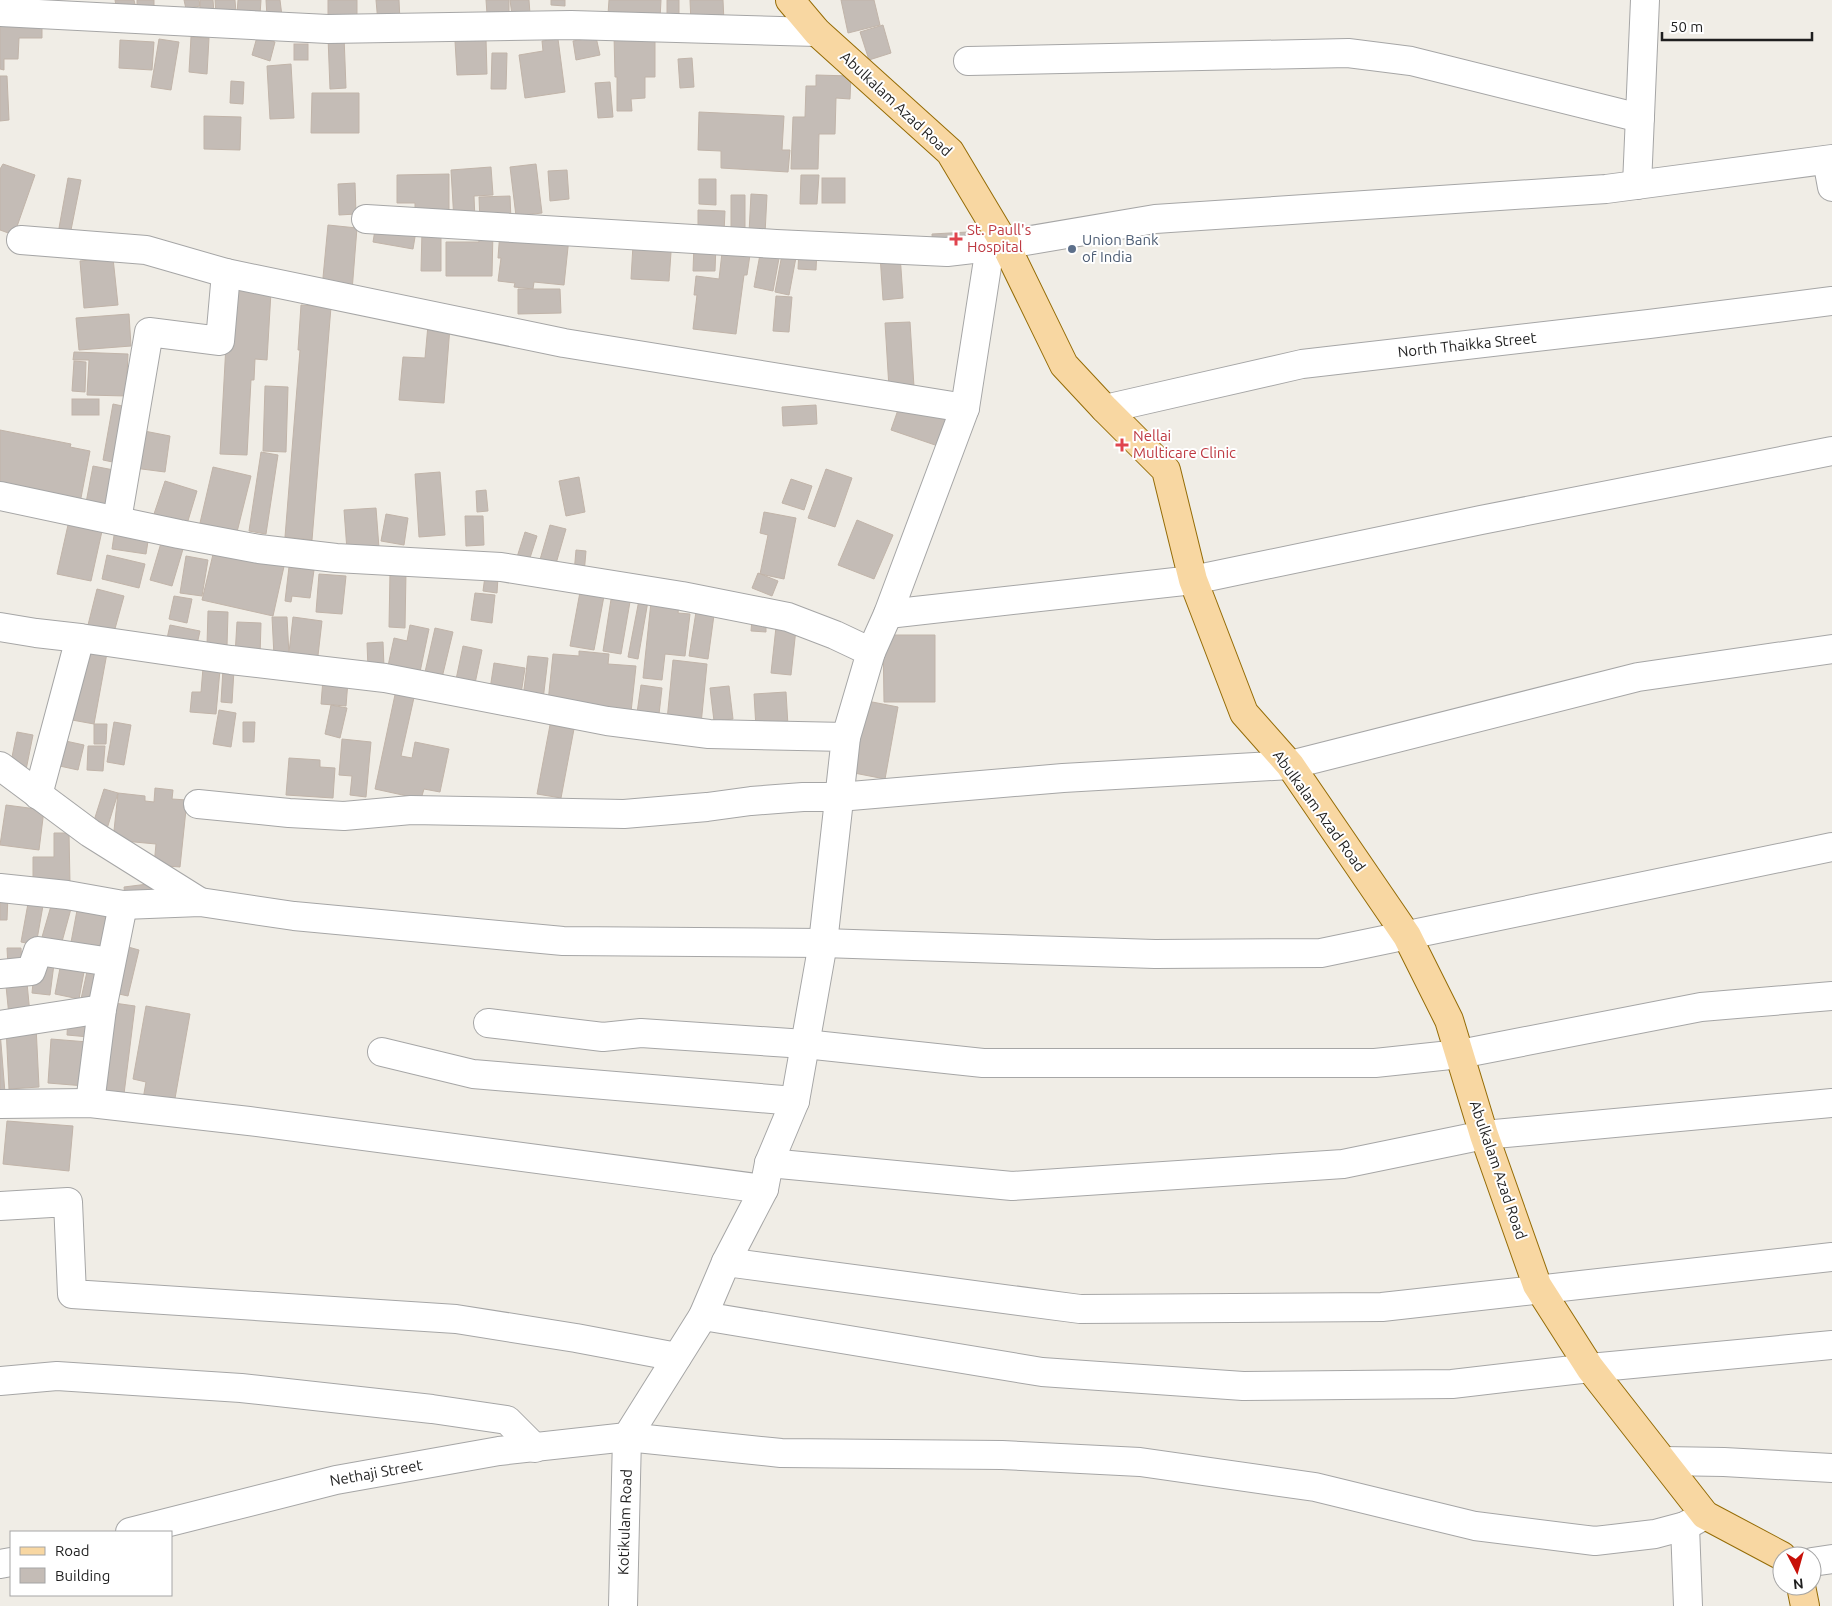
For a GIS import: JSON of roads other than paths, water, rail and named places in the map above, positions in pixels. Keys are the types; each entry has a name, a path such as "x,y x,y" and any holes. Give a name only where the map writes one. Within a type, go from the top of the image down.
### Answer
{"main road":[{"name":"Abulkalam Azad Road","path":"790,0 817,32 950,152 997,245 1064,365 1166,470 1193,580 1244,714 1290,766 1407,936 1450,1020 1484,1135 1540,1289 1590,1368 1663,1461 1695,1520 1772,1552"}],"street":[{"path":"1637,185 1645,0"},
{"path":"0,12 328,29 570,25 817,32"},
{"path":"968,62 1348,53 1410,61 1640,118"},
{"path":"366,219 776,244 947,252 1155,219 1606,189 1830,159 1832,187"},
{"path":"21,240 146,250 226,273 564,343 965,408"},
{"path":"628,1437 703,1316 766,1176 795,1101 823,943 846,737 871,652 888,614 965,408 997,245"},
{"path":"117,520 149,332 220,341 226,273"},
{"name":"North Thaikka Street","path":"1105,409 1302,364 1832,301"},
{"path":"888,614 1193,580 1481,520 1832,451"},
{"path":"0,496 259,549 336,558 501,567 682,596 788,617 835,635 871,652"},
{"path":"0,627 232,660 385,678 608,722 709,734 846,737"},
{"path":"38,795 80,638"},
{"path":"198,804 344,816 412,810 624,814 751,801 803,797 839,797 1063,778 1290,766 1638,677 1832,649"},
{"path":"0,766 90,833 200,902"},
{"path":"0,888 67,895 124,905 200,902 294,916 563,941 823,943 1155,954 1321,953 1832,847"},
{"path":"90,1103 102,1009 124,905"},
{"path":"0,974 31,971 38,951 111,962"},
{"path":"488,1023 603,1037 640,1033 805,1044 983,1063 1375,1063 1460,1054 1701,1007 1832,996"},
{"path":"0,1025 102,1009"},
{"path":"382,1052 473,1074 795,1101"},
{"path":"0,1104 90,1103 766,1176 1012,1186 1344,1164 1484,1135 1832,1103"},
{"path":"0,1206 68,1202 72,1294 456,1319 576,1338 677,1357"},
{"path":"726,1262 1080,1309 1382,1307 1832,1257"},
{"path":"703,1316 1042,1372 1243,1386 1452,1384 1590,1368 1832,1345"},
{"path":"0,1381 57,1376 241,1388 432,1408 507,1420 535,1448"},
{"name":"Nethaji Street","path":"134,1531 336,1480 498,1451 628,1437 781,1453 1002,1455 1140,1462 1315,1487 1475,1526 1595,1541 1655,1534 1695,1520"},
{"name":"Kotikulam Road","path":"623,1606 628,1437"},
{"path":"1663,1461 1724,1462 1832,1468"},
{"path":"1688,1606 1695,1520"}],"place":[{"name":"St. Paull's Hospital","path":"956,239"},
{"name":"Union Bank of India","path":"1072,249"},
{"name":"Nellai Multicare Clinic","path":"1122,445"}]}
